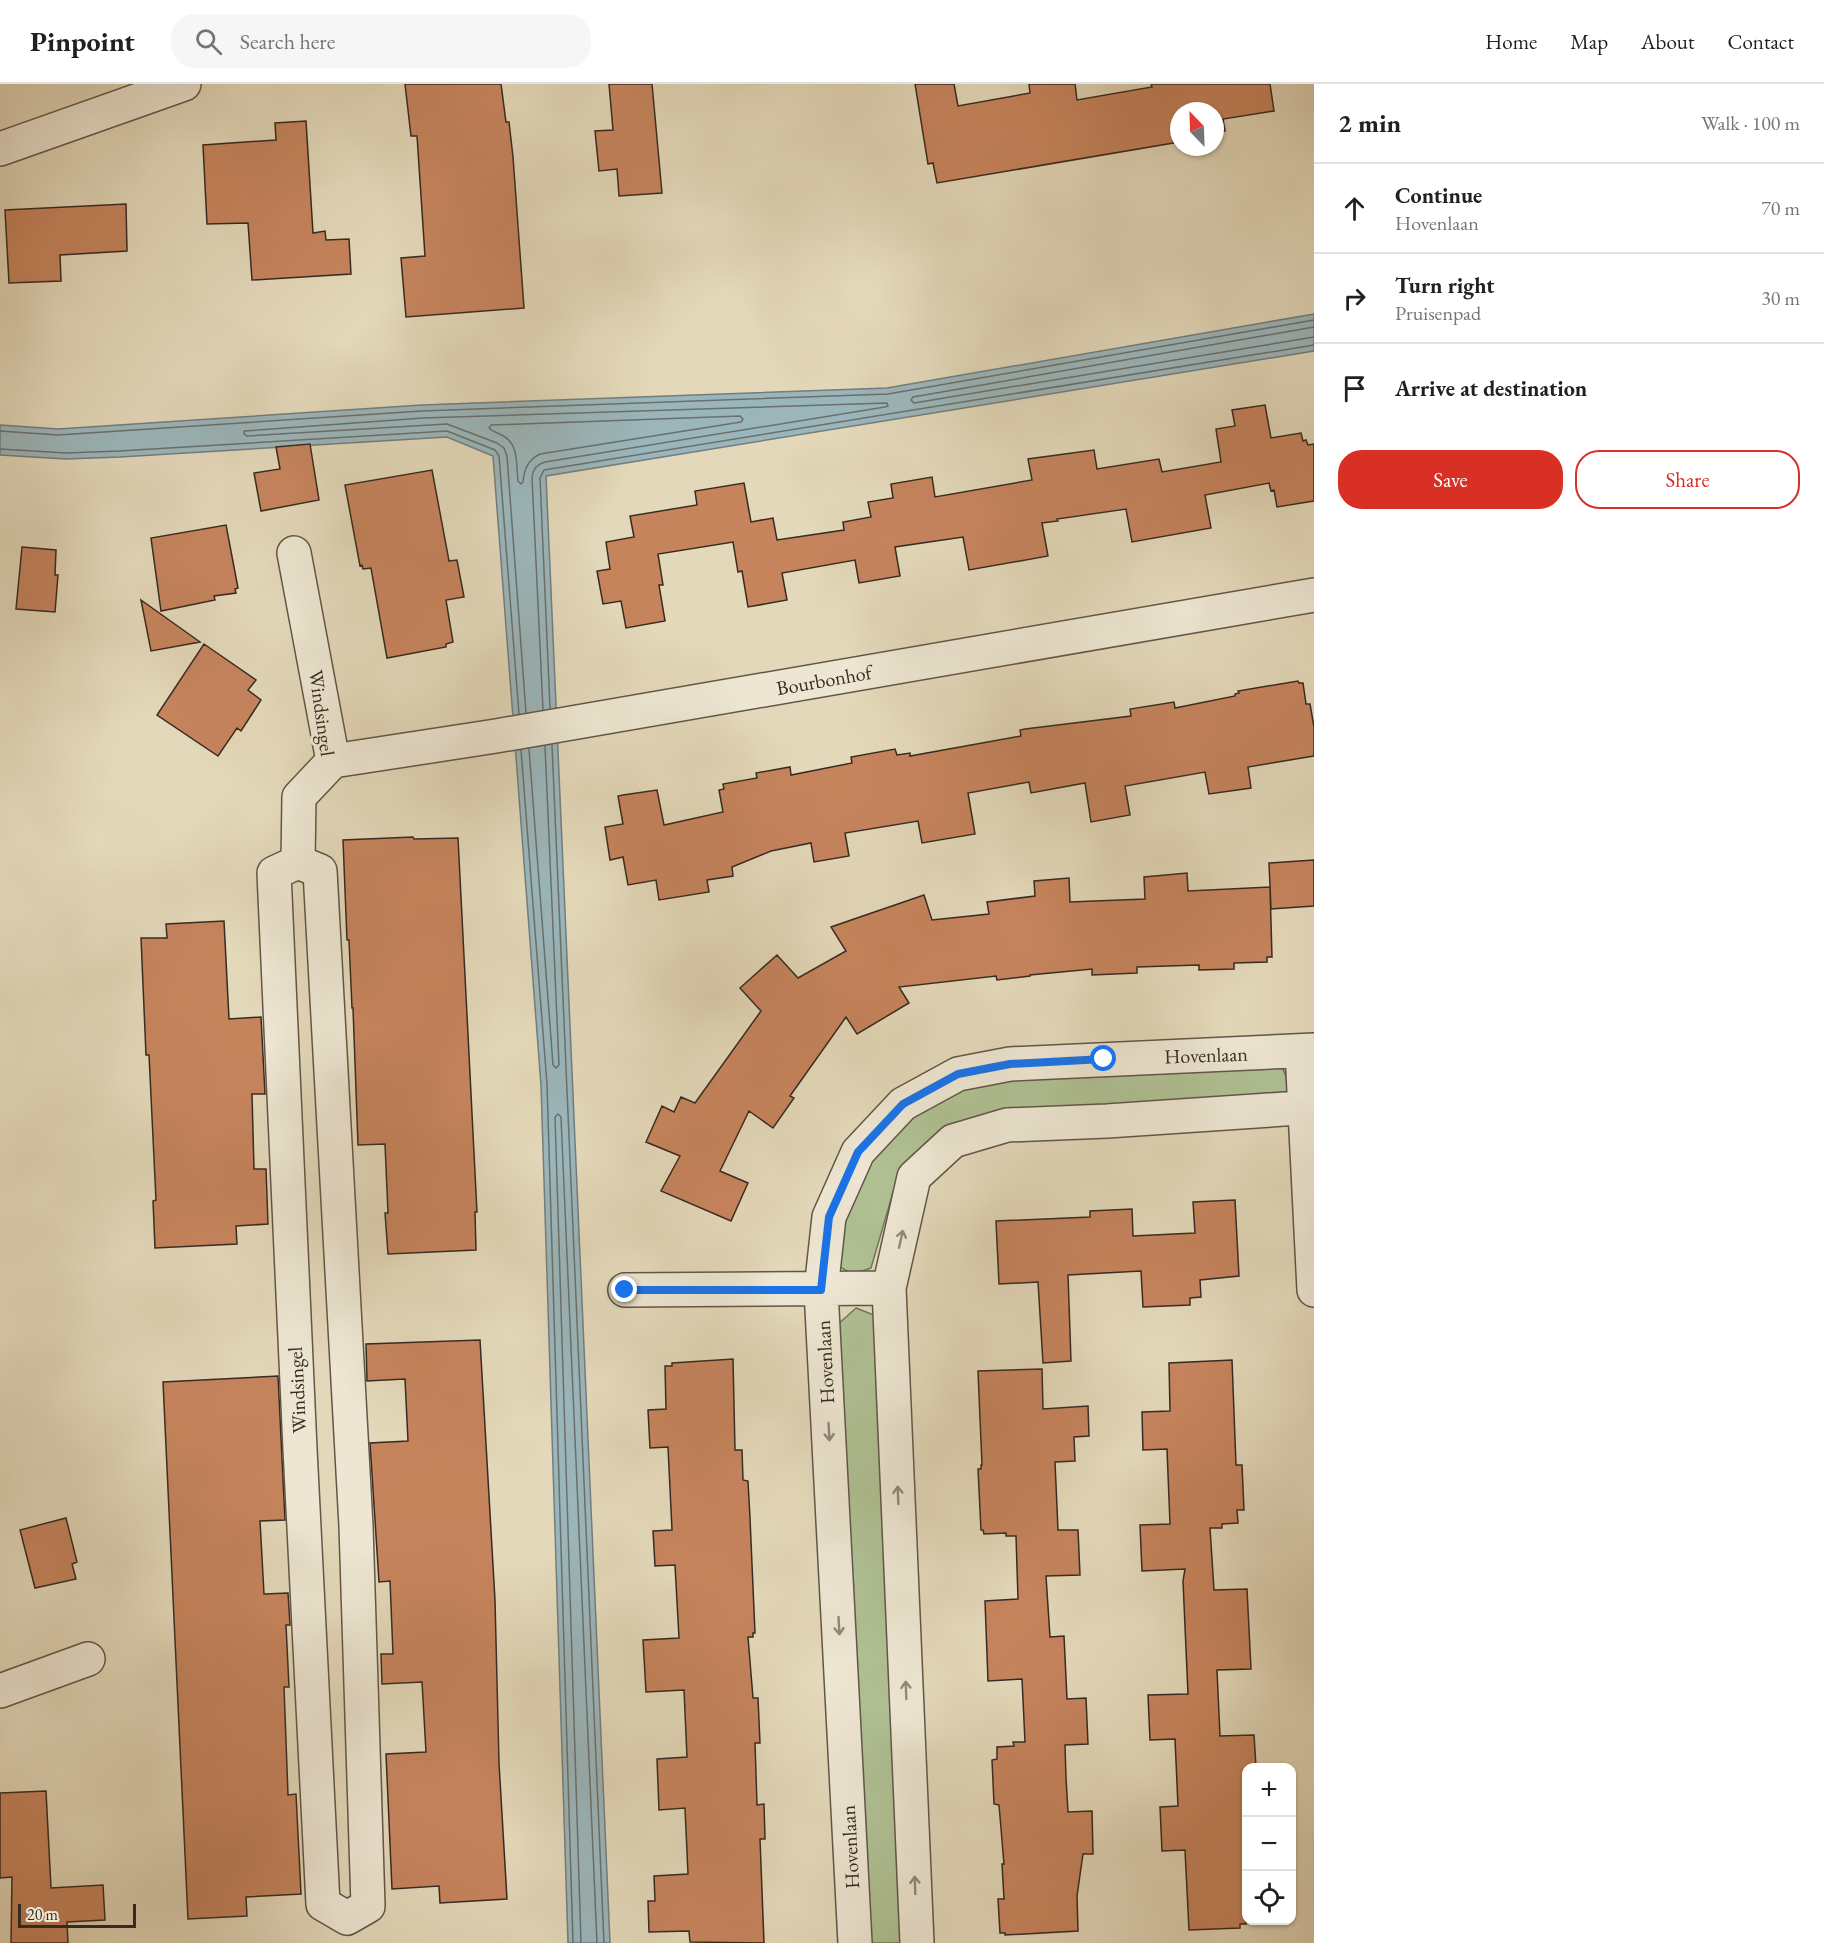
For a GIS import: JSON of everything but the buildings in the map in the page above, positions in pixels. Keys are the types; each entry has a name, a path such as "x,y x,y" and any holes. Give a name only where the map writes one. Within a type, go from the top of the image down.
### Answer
{"street":[{"path":"0,149 184,84"},
{"name":"Windsingel","path":"294,553 333,761 299,797 298,862"},
{"name":"Bourbonhof","path":"333,761 496,736 1314,595"},
{"name":"Windsingel","path":"298,862 320,871 356,1526 368,1906 348,1931 323,1904 300,1449 274,873 298,862"},
{"name":"Hovenlaan","path":"855,1943 821,1290 829,1217 858,1152 903,1104 958,1074 1010,1064 1308,1051 1314,1290"},
{"path":"917,1943 889,1288 914,1177 953,1141 1007,1125 1310,1108"},
{"path":"625,1290 889,1288"},
{"path":"0,1691 88,1659"}],"green space":[{"path":"1281,1066 1287,1081 1285,1098 1114,1108 914,1161 894,1189 871,1268 854,1272 838,1265 836,1239 858,1174 920,1107 994,1075"},
{"path":"856,1308 879,1317 906,1943 868,1943 836,1326"}],"water":[{"path":"1314,314 1314,351 546,476 610,1943 568,1943 541,1085 493,456 447,437 120,457 66,459 0,455 0,425 58,429 422,405 887,388"}],"route":[{"path":"625,1290 821,1290 829,1217 858,1152 903,1104 958,1074 1010,1064 1104,1059"}]}
